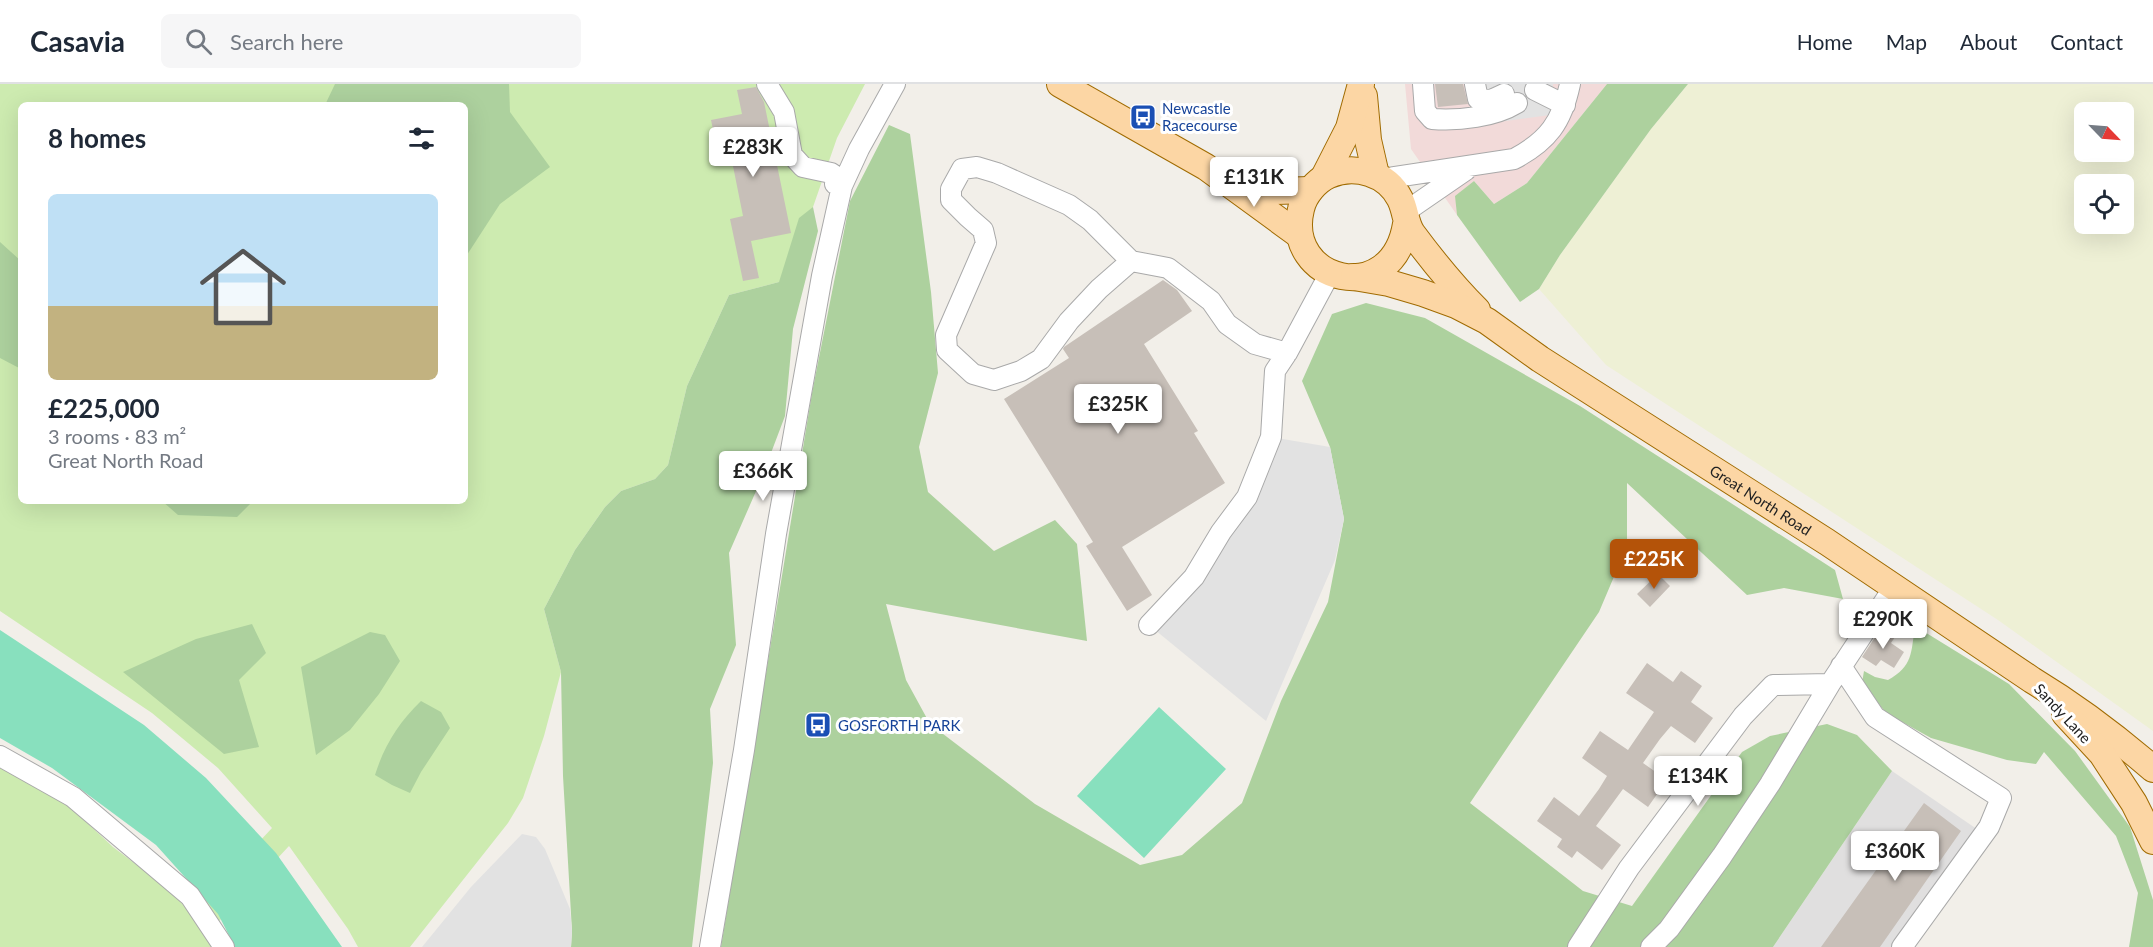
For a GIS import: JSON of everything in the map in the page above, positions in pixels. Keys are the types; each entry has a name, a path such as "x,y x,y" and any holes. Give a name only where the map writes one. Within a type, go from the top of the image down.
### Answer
{"main road":[{"path":"1060,84 1206,167 1299,235"},
{"path":"1363,84 1368,140 1379,177"},
{"path":"1363,84 1349,128 1317,183 1302,203 1298,219 1299,235 1303,247 1319,266 1342,275 1389,283 1423,293 1456,305 1487,321"},
{"path":"1206,167 1257,187 1275,191 1317,183 1350,170 1363,171 1379,177 1393,188 1400,199 1405,218 1431,258 1487,321"},
{"path":"1342,275 1370,274 1390,261 1396,255 1403,240 1405,218"},
{"name":"Great North Road","path":"1487,321 1540,359 1894,587 2032,680"},
{"name":"Sandy Lane","path":"2032,680 2102,754 2133,802 2153,841"},
{"name":"Sandy Lane","path":"2032,680 2064,699 2097,723 2153,769"},
{"path":"2102,754 2129,779 2153,808"}],"street":[{"path":"767,84 784,112 792,156 803,167 831,173 837,177 835,184 842,186"},
{"path":"710,947 744,750 776,534 822,276 842,186 859,149 895,84"},
{"path":"1423,84 1425,111 1432,119 1447,120 1503,111 1511,99 1478,99 1475,84"},
{"path":"1379,177 1514,159 1532,149 1552,131 1565,105 1570,84"},
{"path":"1535,90 1565,105"},
{"path":"1405,218 1473,166"},
{"path":"1131,261 1099,289 1069,321 1041,359 1021,371 994,380 973,374 946,350 946,335 986,243 983,230 951,200 951,189 962,169 977,167 997,173 1069,205 1090,220 1131,261 1168,268 1211,301 1227,324 1255,344 1287,353"},
{"path":"1149,624 1194,577 1221,532 1247,497 1271,437 1275,371 1342,275"},
{"path":"1652,947 1669,928 1722,856 1770,784 1841,666 1894,587"},
{"path":"1841,666 1875,717 2001,798 1989,826 1902,947"},
{"path":"1578,947 1629,868 1743,716 1773,685 1830,684"},
{"path":"0,756 73,797 190,896 224,947"}],"shaded area":[{"path":"1405,84 1607,84 1527,183 1494,204 1474,181 1456,196 1457,215 1411,149"},
{"path":"1473,84 1553,84 1550,115 1477,125"},
{"path":"1271,437 1330,447 1344,519 1335,560 1266,721 1149,625 1194,577"},
{"path":"1892,771 1987,836 1912,947 1773,947"},
{"path":"522,834 536,837 545,849 570,909 571,947 422,947 471,887"}],"green space":[{"path":"0,84 865,84 837,138 813,207 798,267 779,282 729,295 687,386 668,465 655,479 621,491 605,507 575,550 544,609 561,672 544,736 523,798 508,823 410,947 358,947 348,929 289,846 207,934 214,947 0,947 0,766 68,805 113,847 166,887 192,914 272,828 218,768 152,713 0,611"},
{"path":"335,84 509,84 510,112 550,167 500,204 468,253 468,102 326,102"},
{"path":"1607,84 1688,84 1651,129 1560,255 1539,289 1520,302 1457,215 1455,196 1474,181 1494,204 1527,183"},
{"path":"1688,84 2153,84 2153,731 1998,620 1606,365 1539,289 1560,255 1651,129"},
{"path":"889,125 910,134 931,292 938,373 919,447 928,492 994,551 1055,520 1077,544 1087,641 886,604 906,680 930,724 1035,804 1140,865 1182,855 1242,803 1281,701 1328,602 1344,519 1330,447 1302,381 1332,314 1366,303 1425,318 1580,406 1835,570 1843,599 1784,588 1747,595 1627,483 1627,546 1599,612 1470,803 1583,891 1632,906 1742,752 1770,736 1827,724 1857,735 1892,771 1773,947 721,947 812,393 850,201"},
{"path":"813,207 818,231 793,329 785,416 760,482 729,553 736,645 710,709 713,763 692,947 571,947 561,672 544,609 575,550 605,507 621,491 655,479 668,465 687,386 729,295 779,282 799,218"},
{"path":"0,242 18,258 18,367 0,358"},
{"path":"165,504 250,504 237,517 178,515"},
{"path":"252,624 266,653 239,680 259,747 224,754 123,672 196,639"},
{"path":"1915,626 2009,684 2075,751 2130,827 2153,900 2153,947 2129,947 2138,893 2116,836 2044,752 2036,764 2007,760 1931,738 1886,713 1862,683 1864,671 1888,680 1902,669 1909,658"},
{"path":"0,630 144,725 206,778 276,853 342,947 235,947 218,914 156,845 52,768 0,738"},
{"path":"370,632 385,635 400,661 379,694 350,730 316,755 301,667"},
{"path":"421,701 441,712 450,728 410,793 375,775 393,735"},
{"path":"1159,707 1226,769 1144,858 1077,796"}],"building":[{"path":"1435,84 1463,84 1468,104 1438,107"},
{"path":"756,87 764,102 791,233 751,241 759,278 743,281 730,219 743,216 728,141 716,144 711,120 742,114 737,90"},
{"path":"1163,280 1177,290 1192,311 1144,344 1198,431 1194,433 1225,483 1122,547 1152,595 1127,611 1086,546 1093,542 1004,399 1069,358 1064,347"},
{"path":"1658,574 1670,586 1650,607 1637,594"},
{"path":"1881,628 1895,637 1891,643 1904,652 1894,668 1881,660 1876,666 1862,657"},
{"path":"1647,663 1673,682 1681,671 1702,686 1691,702 1713,718 1695,743 1671,726 1660,739 1643,763 1667,780 1648,807 1623,789 1596,826 1621,845 1602,870 1577,851 1572,858 1557,847 1562,839 1537,821 1554,797 1579,816 1599,789 1607,776 1582,758 1600,731 1628,750 1654,712 1626,693"},
{"path":"1924,803 1961,831 1880,947 1821,947"}],"place":[{"name":"Newcastle Racecourse","path":"1143,117"},
{"name":"GOSFORTH PARK","path":"818,725"}]}
